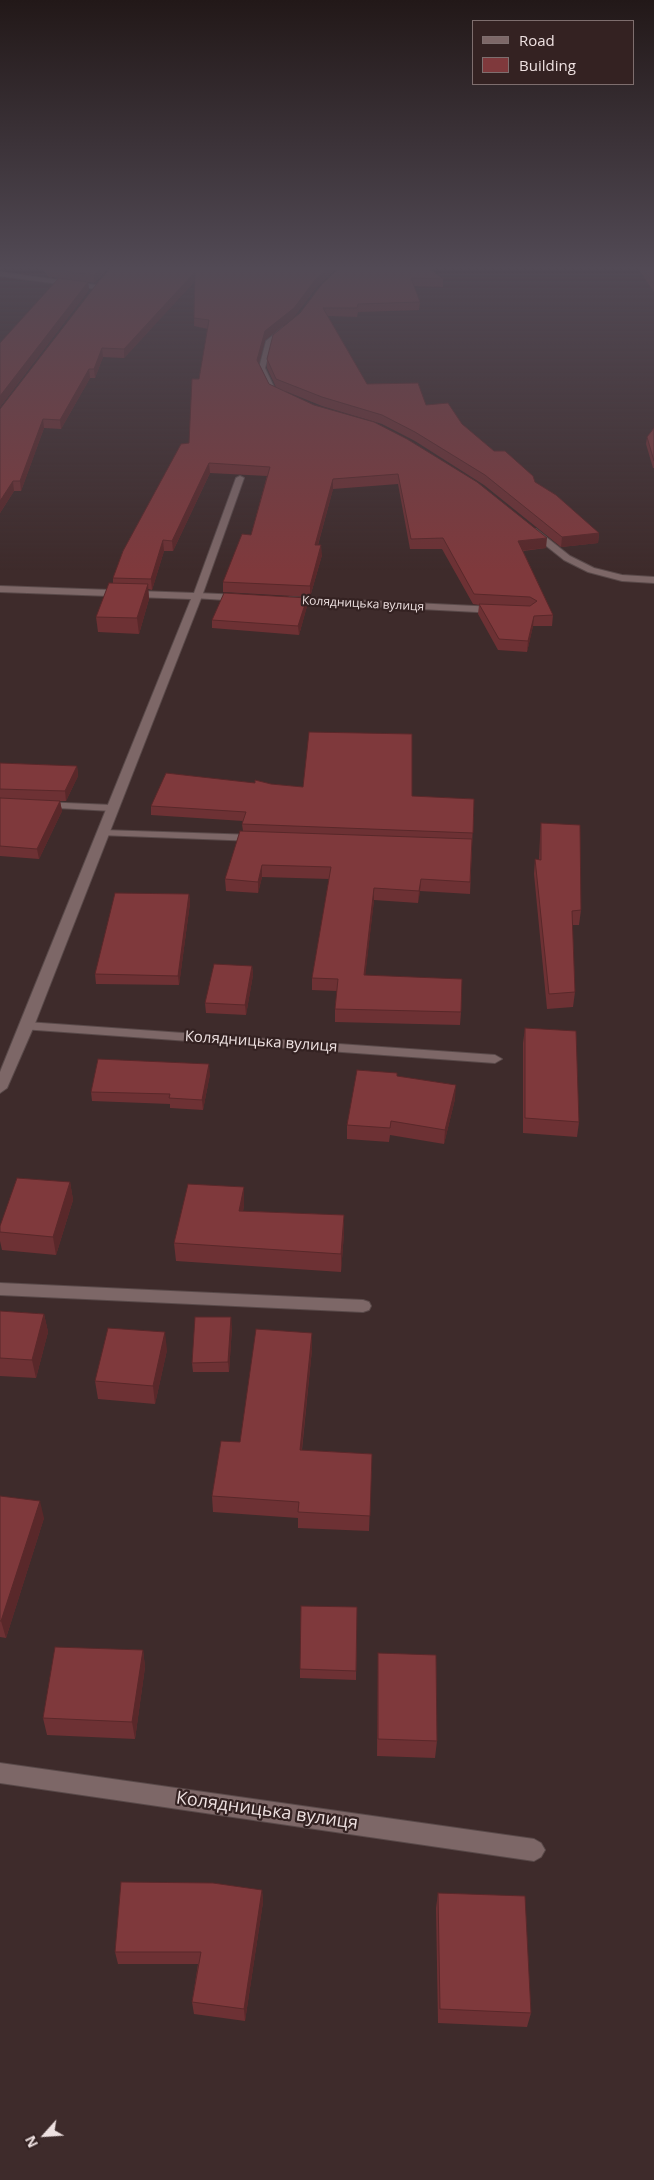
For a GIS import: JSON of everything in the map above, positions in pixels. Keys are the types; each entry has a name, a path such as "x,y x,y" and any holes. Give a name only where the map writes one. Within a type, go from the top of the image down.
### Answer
{"street":[{"path":"262,368 272,390 287,396"},
{"path":"2,1079 27,1026 197,596 240,478"},
{"path":"523,522 566,558 591,570 622,578 654,580"},
{"path":"0,589 256,598"},
{"name":"Колядницька вулиця","path":"275,599 509,611"},
{"path":"28,804 112,808"},
{"path":"103,832 272,839"},
{"name":"Колядницька вулиця","path":"27,1026 495,1059"},
{"path":"0,1289 362,1306"},
{"name":"Колядницька вулиця","path":"0,1773 534,1850"}],"building":[{"path":"0,368 22,368 0,396"},
{"path":"32,368 94,368 89,369 60,420 43,419 20,481 13,481 0,501 0,409"},
{"path":"201,368 261,368 269,384 314,405 374,422 407,439 477,482 547,538 518,541 553,615 534,616 528,641 499,639 479,604 530,606 537,601 530,597 474,594 443,538 411,539 398,474 333,479 315,545 321,545 310,586 223,582 242,534 251,535 270,467 209,463 172,541 163,540 151,579 113,578 123,551 181,444 189,443 192,379 199,379"},
{"path":"271,368 358,368 367,384 418,383 426,405 448,403 462,424 494,451 505,451 533,476 535,482 556,495 599,533 562,537 485,475 415,432 382,415 322,397 276,379"},
{"path":"654,428 654,461 647,437"},
{"path":"109,583 148,584 137,618 96,617"},
{"path":"224,593 307,598 298,626 212,620"},
{"path":"309,732 412,734 412,796 474,799 473,833 242,824 246,812 151,806 166,773 255,783 255,780 271,784 303,787"},
{"path":"0,763 77,766 65,791 0,789"},
{"path":"0,798 60,801 37,849 0,846"},
{"path":"541,823 580,825 581,910 572,911 575,992 549,994 535,859 541,860"},
{"path":"240,831 472,839 470,882 421,879 419,891 374,888 364,975 462,979 461,1012 335,1009 338,979 312,978 331,867 262,865 258,882 225,879"},
{"path":"115,893 189,894 178,976 95,974"},
{"path":"214,964 252,966 245,1005 205,1003"},
{"path":"525,1028 576,1031 579,1122 525,1118"},
{"path":"98,1059 209,1064 202,1100 169,1098 170,1094 91,1092"},
{"path":"357,1070 397,1073 397,1076 456,1085 445,1130 391,1121 390,1128 347,1125"},
{"path":"17,1178 70,1182 53,1237 0,1232 0,1226"},
{"path":"188,1184 244,1187 239,1211 344,1215 341,1254 174,1243"},
{"path":"0,1311 44,1314 32,1360 0,1358"},
{"path":"195,1317 231,1317 228,1362 192,1363"},
{"path":"108,1328 165,1332 153,1386 95,1381"},
{"path":"256,1329 312,1333 300,1450 372,1454 370,1516 298,1512 299,1502 212,1496 221,1441 240,1442"},
{"path":"0,1496 40,1501 1,1621 0,1621"},
{"path":"301,1606 357,1607 356,1671 300,1669"},
{"path":"55,1647 143,1650 132,1722 43,1718"},
{"path":"378,1653 436,1655 437,1741 378,1739"},
{"path":"121,1882 213,1883 262,1890 244,2009 192,2002 201,1952 115,1952"},
{"path":"438,1893 525,1896 531,2013 440,2009"}]}
